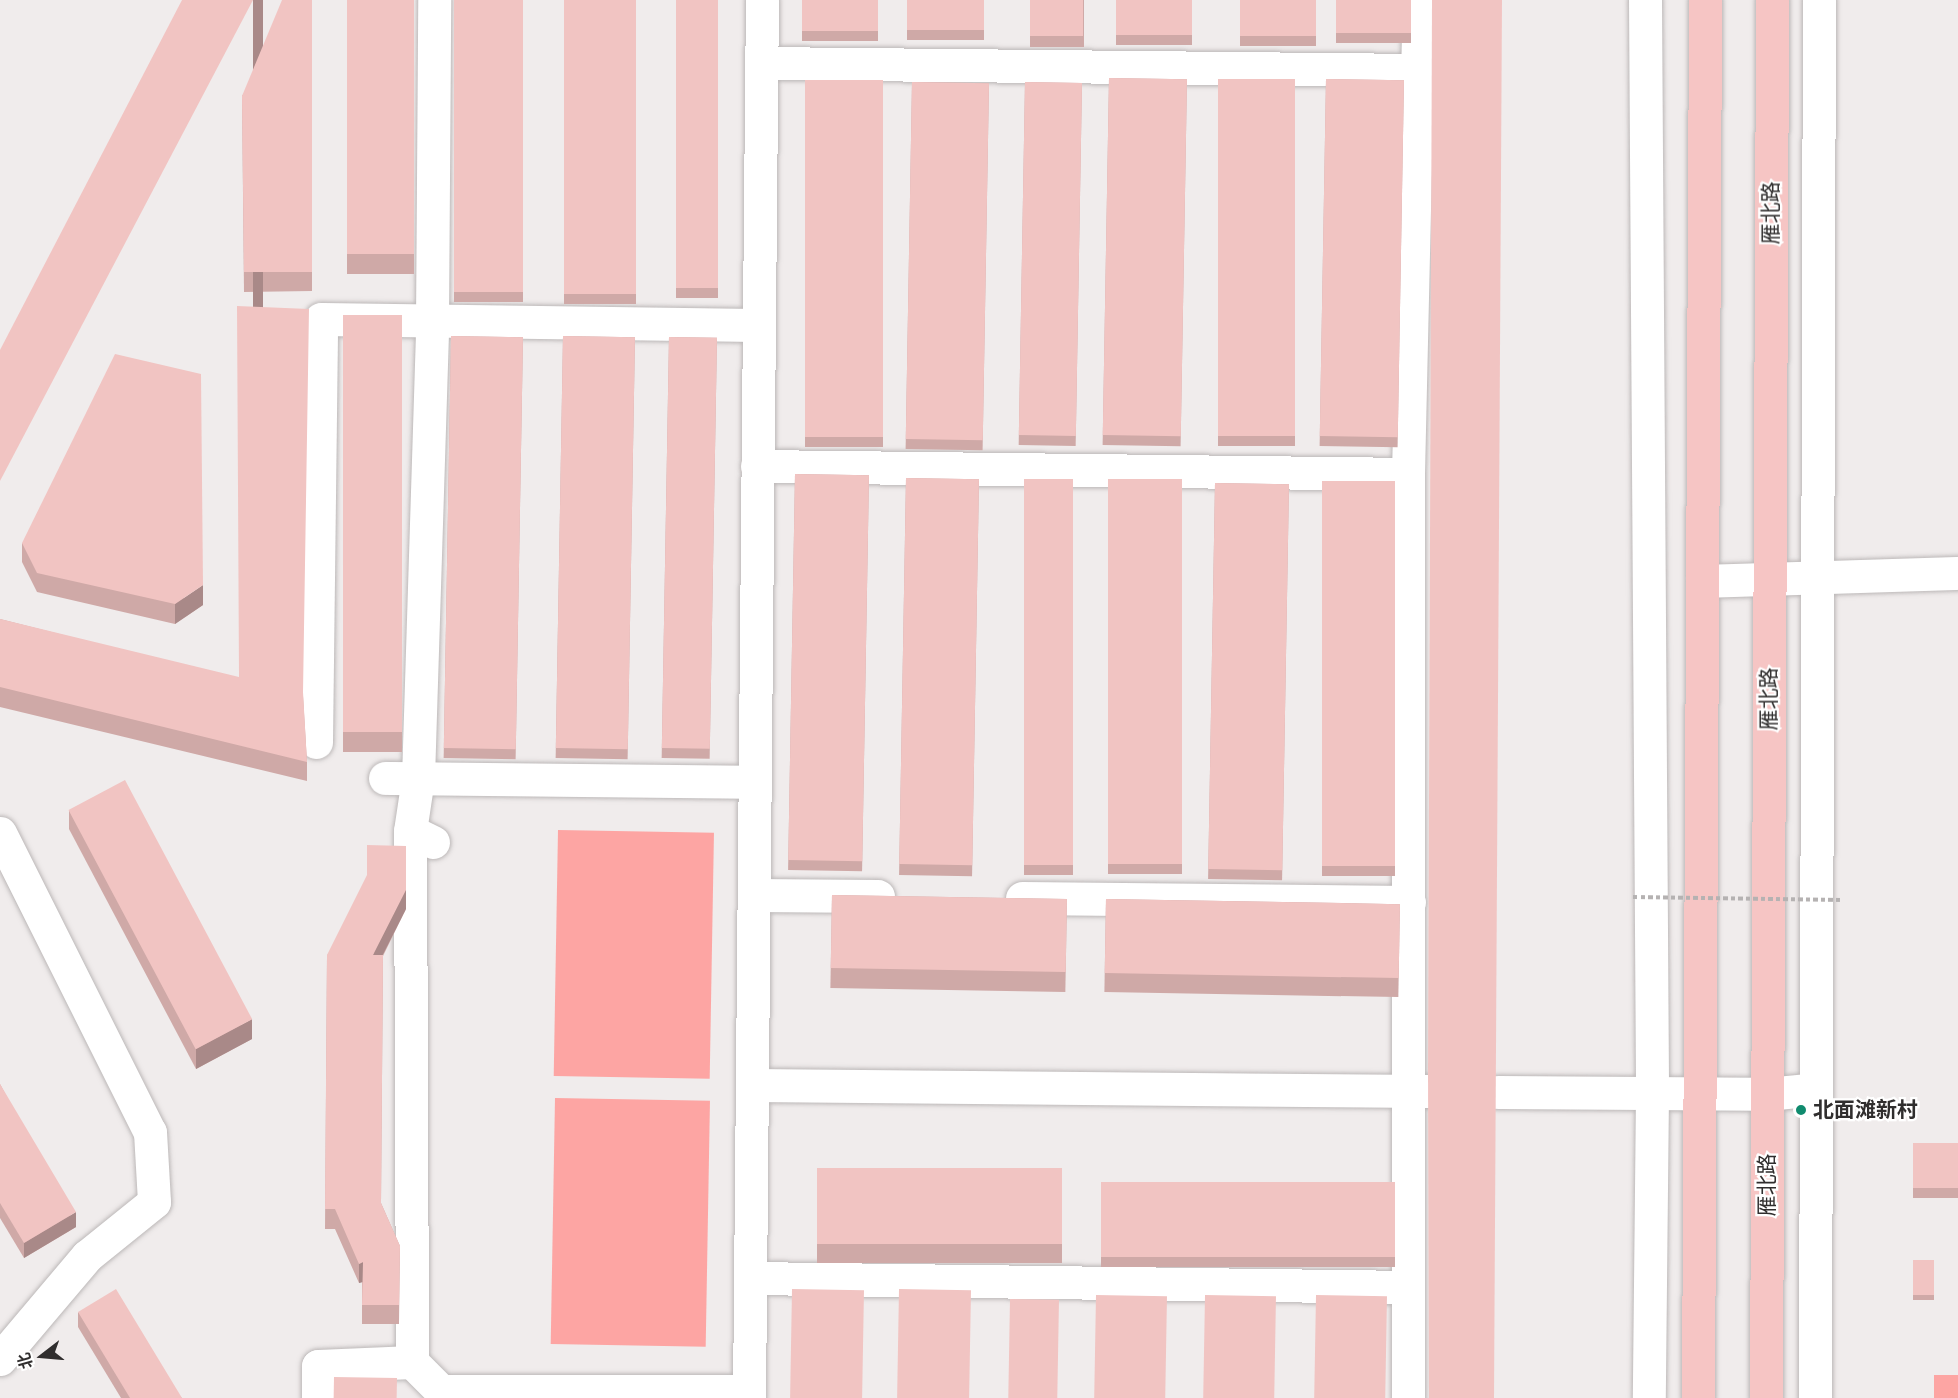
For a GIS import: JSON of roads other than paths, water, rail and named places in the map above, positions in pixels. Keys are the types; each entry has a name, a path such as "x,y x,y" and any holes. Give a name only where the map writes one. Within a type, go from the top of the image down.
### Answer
{"main road":[{"path":"1698,1398 1705,0"},
{"name":"雁北路","path":"1766,1398 1773,0"}],"street":[{"path":"434,0 432,322 418,778 422,837 412,1362 441,1391 749,1394 762,0"},
{"path":"1408,1398 1408,1287 1419,1091 1409,902 1408,474 1419,0"},
{"path":"1645,0 1652,1093 1648,1398"},
{"path":"1815,1398 1819,0"},
{"path":"761,63 1418,70"},
{"path":"316,742 321,319 758,325"},
{"path":"757,466 1408,474"},
{"path":"1702,581 1770,576 1958,573"},
{"path":"385,778 754,782"},
{"path":"0,833 150,1132 153,1202 87,1256 0,1359"},
{"path":"753,895 908,896"},
{"path":"992,897 1409,902"},
{"path":"752,1085 1419,1091"},
{"path":"1498,1092 1767,1094 1816,1089"},
{"path":"750,1278 1408,1287"},
{"path":"412,1362 433,1313"},
{"path":"318,1398 318,1366 412,1362"}],"place":[{"name":"北面滩新村","path":"1801,1110"}]}
